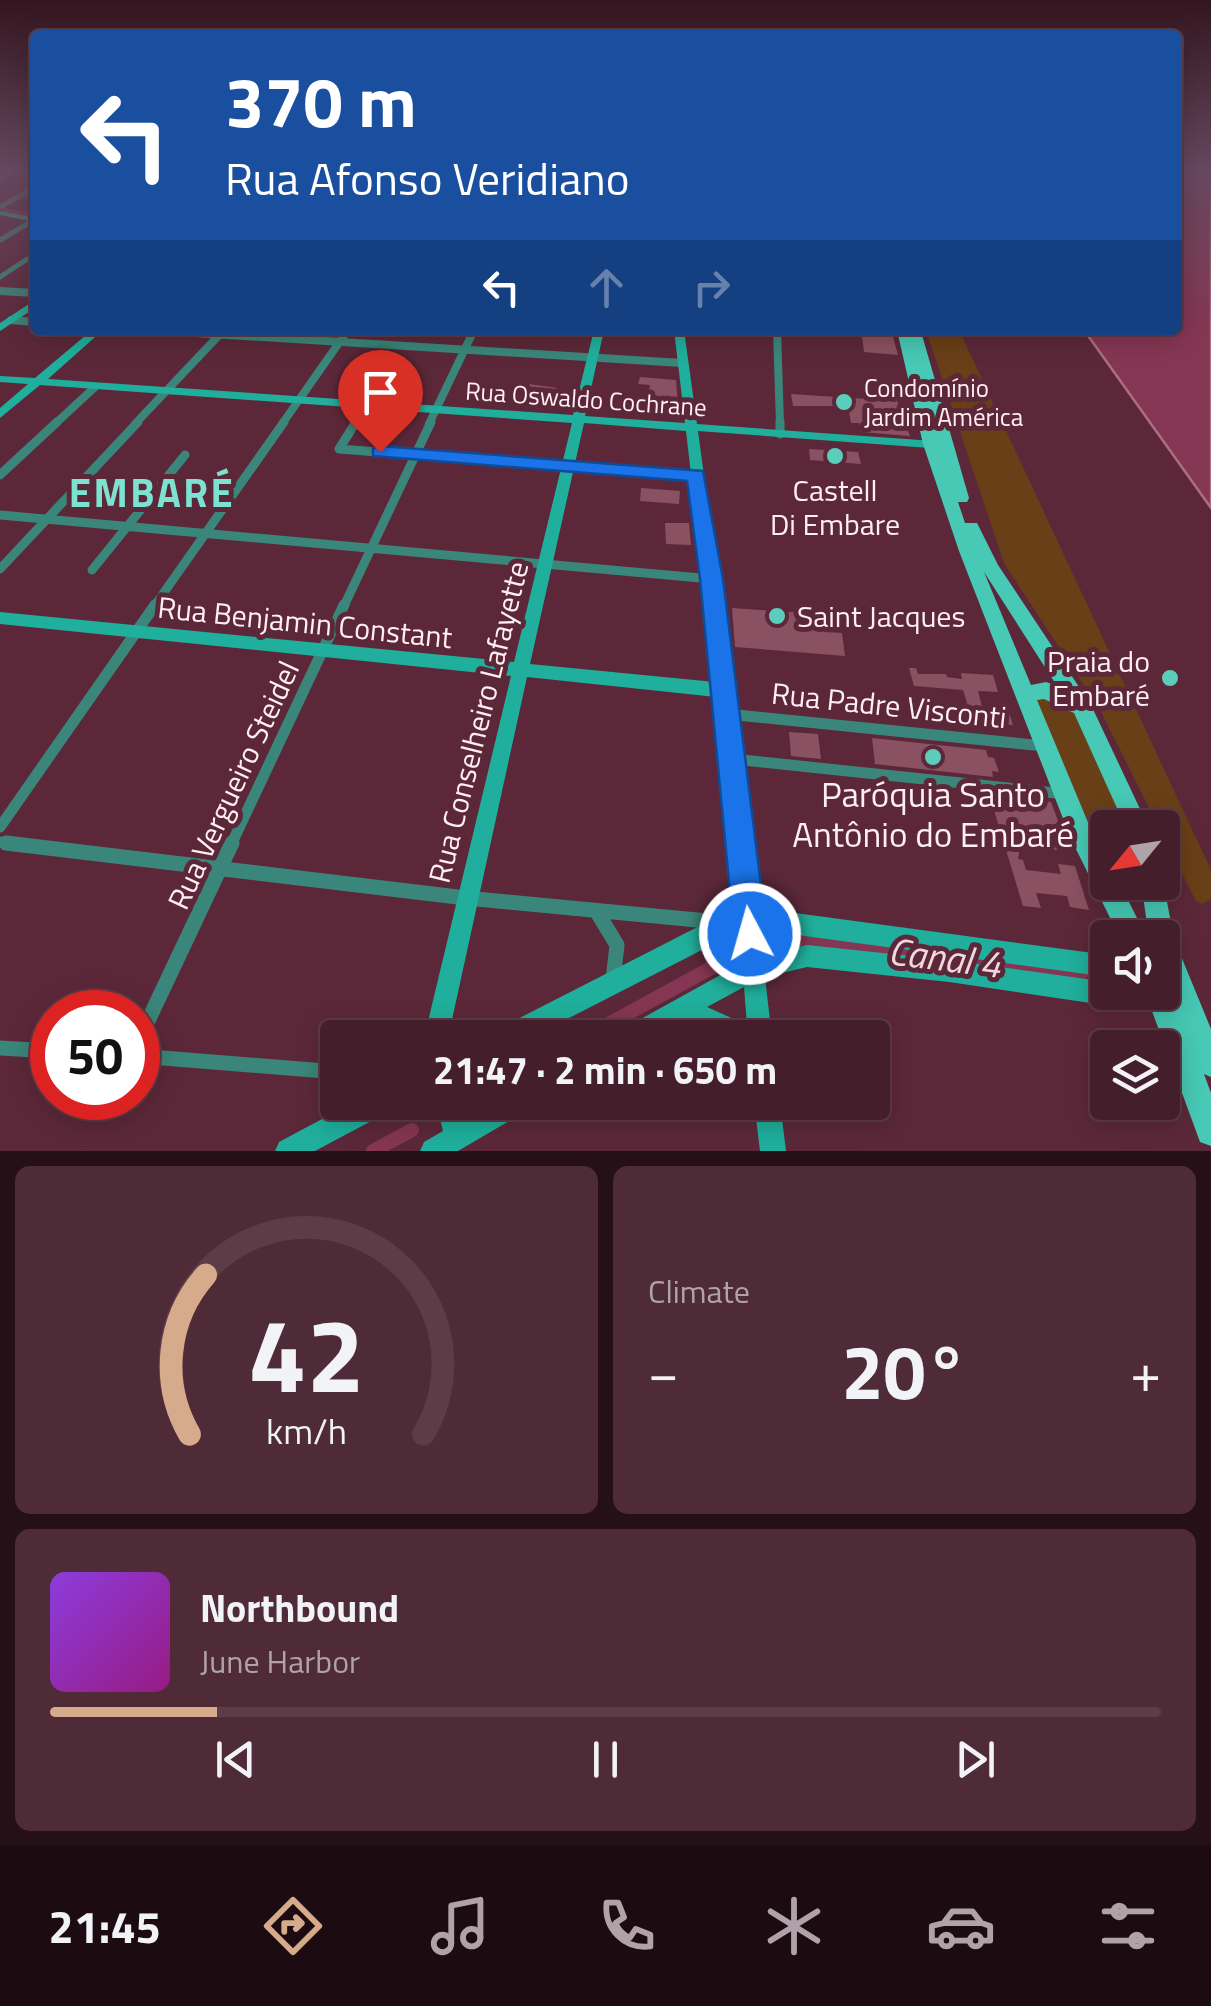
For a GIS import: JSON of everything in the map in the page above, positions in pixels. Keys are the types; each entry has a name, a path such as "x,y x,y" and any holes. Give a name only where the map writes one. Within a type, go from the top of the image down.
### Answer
{"main road":[{"path":"4,324 30,302"},
{"path":"0,414 92,335"},
{"name":"Rua Conselheiro Lafayette","path":"440,1020 598,335"},
{"path":"679,335 733,759 739,921 755,968 759,1020"},
{"path":"904,335 930,444 1026,702 1083,840 1125,920"},
{"path":"915,335 944,444 977,543 1084,711 1130,810"},
{"name":"Rua Oswaldo Cochrane","path":"0,379 930,444"},
{"name":"Rua Benjamin Constant","path":"0,618 724,690"},
{"path":"1026,702 1028,694 1046,690 1084,711"},
{"path":"1083,840 1090,845"},
{"path":"538,1020 739,921 1090,964"},
{"path":"659,1020 755,968 807,956 1090,984"},
{"path":"1172,1010 1211,1131"},
{"path":"1178,1010 1211,1063"},
{"path":"665,1020 696,1016 705,1020"},
{"path":"288,1151 337,1120"},
{"path":"769,1120 773,1151"},
{"path":"433,1151 455,1128"}],"street":[{"path":"0,240 27,225"},
{"path":"0,277 30,257"},
{"path":"0,291 30,297"},
{"path":"4,324 30,322"},
{"path":"0,568 219,335"},
{"path":"278,335 682,363"},
{"path":"0,827 345,335"},
{"name":"Rua Vergueiro Steidel","path":"160,996 472,335"},
{"path":"777,335 780,434"},
{"path":"0,475 95,387"},
{"path":"366,407 339,450 696,476"},
{"path":"92,570 185,455"},
{"path":"0,515 712,579"},
{"name":"Rua Padre Visconti","path":"727,714 1046,746"},
{"path":"733,759 1065,794"},
{"path":"0,842 596,912 739,921"},
{"path":"596,912 617,945 612,981"},
{"path":"0,1048 30,1050"},
{"path":"160,1058 320,1071"}],"shaded area":[{"path":"1182,225 1211,225 1211,508 1088,335 1182,335"},
{"path":"928,335 961,335 1211,870 1211,899 1202,904 1196,901 1180,869 1180,810 1150,810 1100,710 1004,563"},
{"path":"1040,697 1075,710 1123,810 1090,810 1090,832 1036,701"}],"building":[{"path":"862,335 892,335 898,355 864,352"},
{"path":"640,377 676,380 679,417 644,415 650,385 638,384"},
{"path":"522,383 557,388 551,410 513,407"},
{"path":"791,394 897,401 910,436 861,432 859,423 851,423 848,406 793,406"},
{"name":"Castell Di Embare","path":"809,449 858,452 861,464 810,460"},
{"path":"641,488 680,491 679,504 640,501"},
{"path":"665,523 689,523 691,545 666,544"},
{"path":"732,608 822,614 824,632 842,633 845,656 735,647"},
{"path":"909,668 916,668 918,674 946,674 962,679 961,673 993,675 998,692 978,691 982,707 1008,709 1013,725 961,721 956,705 968,706 963,690 914,686"},
{"path":"789,732 818,734 821,759 791,756"},
{"name":"Paróquia Santo Antônio do Embaré","path":"872,738 986,750 999,772 992,771 993,777 875,764"},
{"path":"990,797 1051,802 1069,851 1020,847 1018,859 1023,860 1026,870 1061,874 1058,864 1075,866 1089,910 1070,907 1067,896 1036,893 1041,908 1023,906"}],"waterway":[{"name":"Canal 4","path":"782,944 821,941 1082,973"},
{"name":"Canal 4","path":"616,1020 733,956"},
{"name":"Canal 4","path":"373,1151 412,1130"}],"place":[{"name":"Condomínio Jardim América","path":"844,402"},
{"name":"Castell Di Embare","path":"835,456"},
{"name":"Saint Jacques","path":"777,616"},
{"name":"Praia do Embaré","path":"1170,678"},
{"name":"Paróquia Santo Antônio do Embaré","path":"933,757"}],"district":[{"name":"EMBARÉ","path":"152,492"}],"route":[{"path":"380,452 696,476 712,579 750,934"}]}
